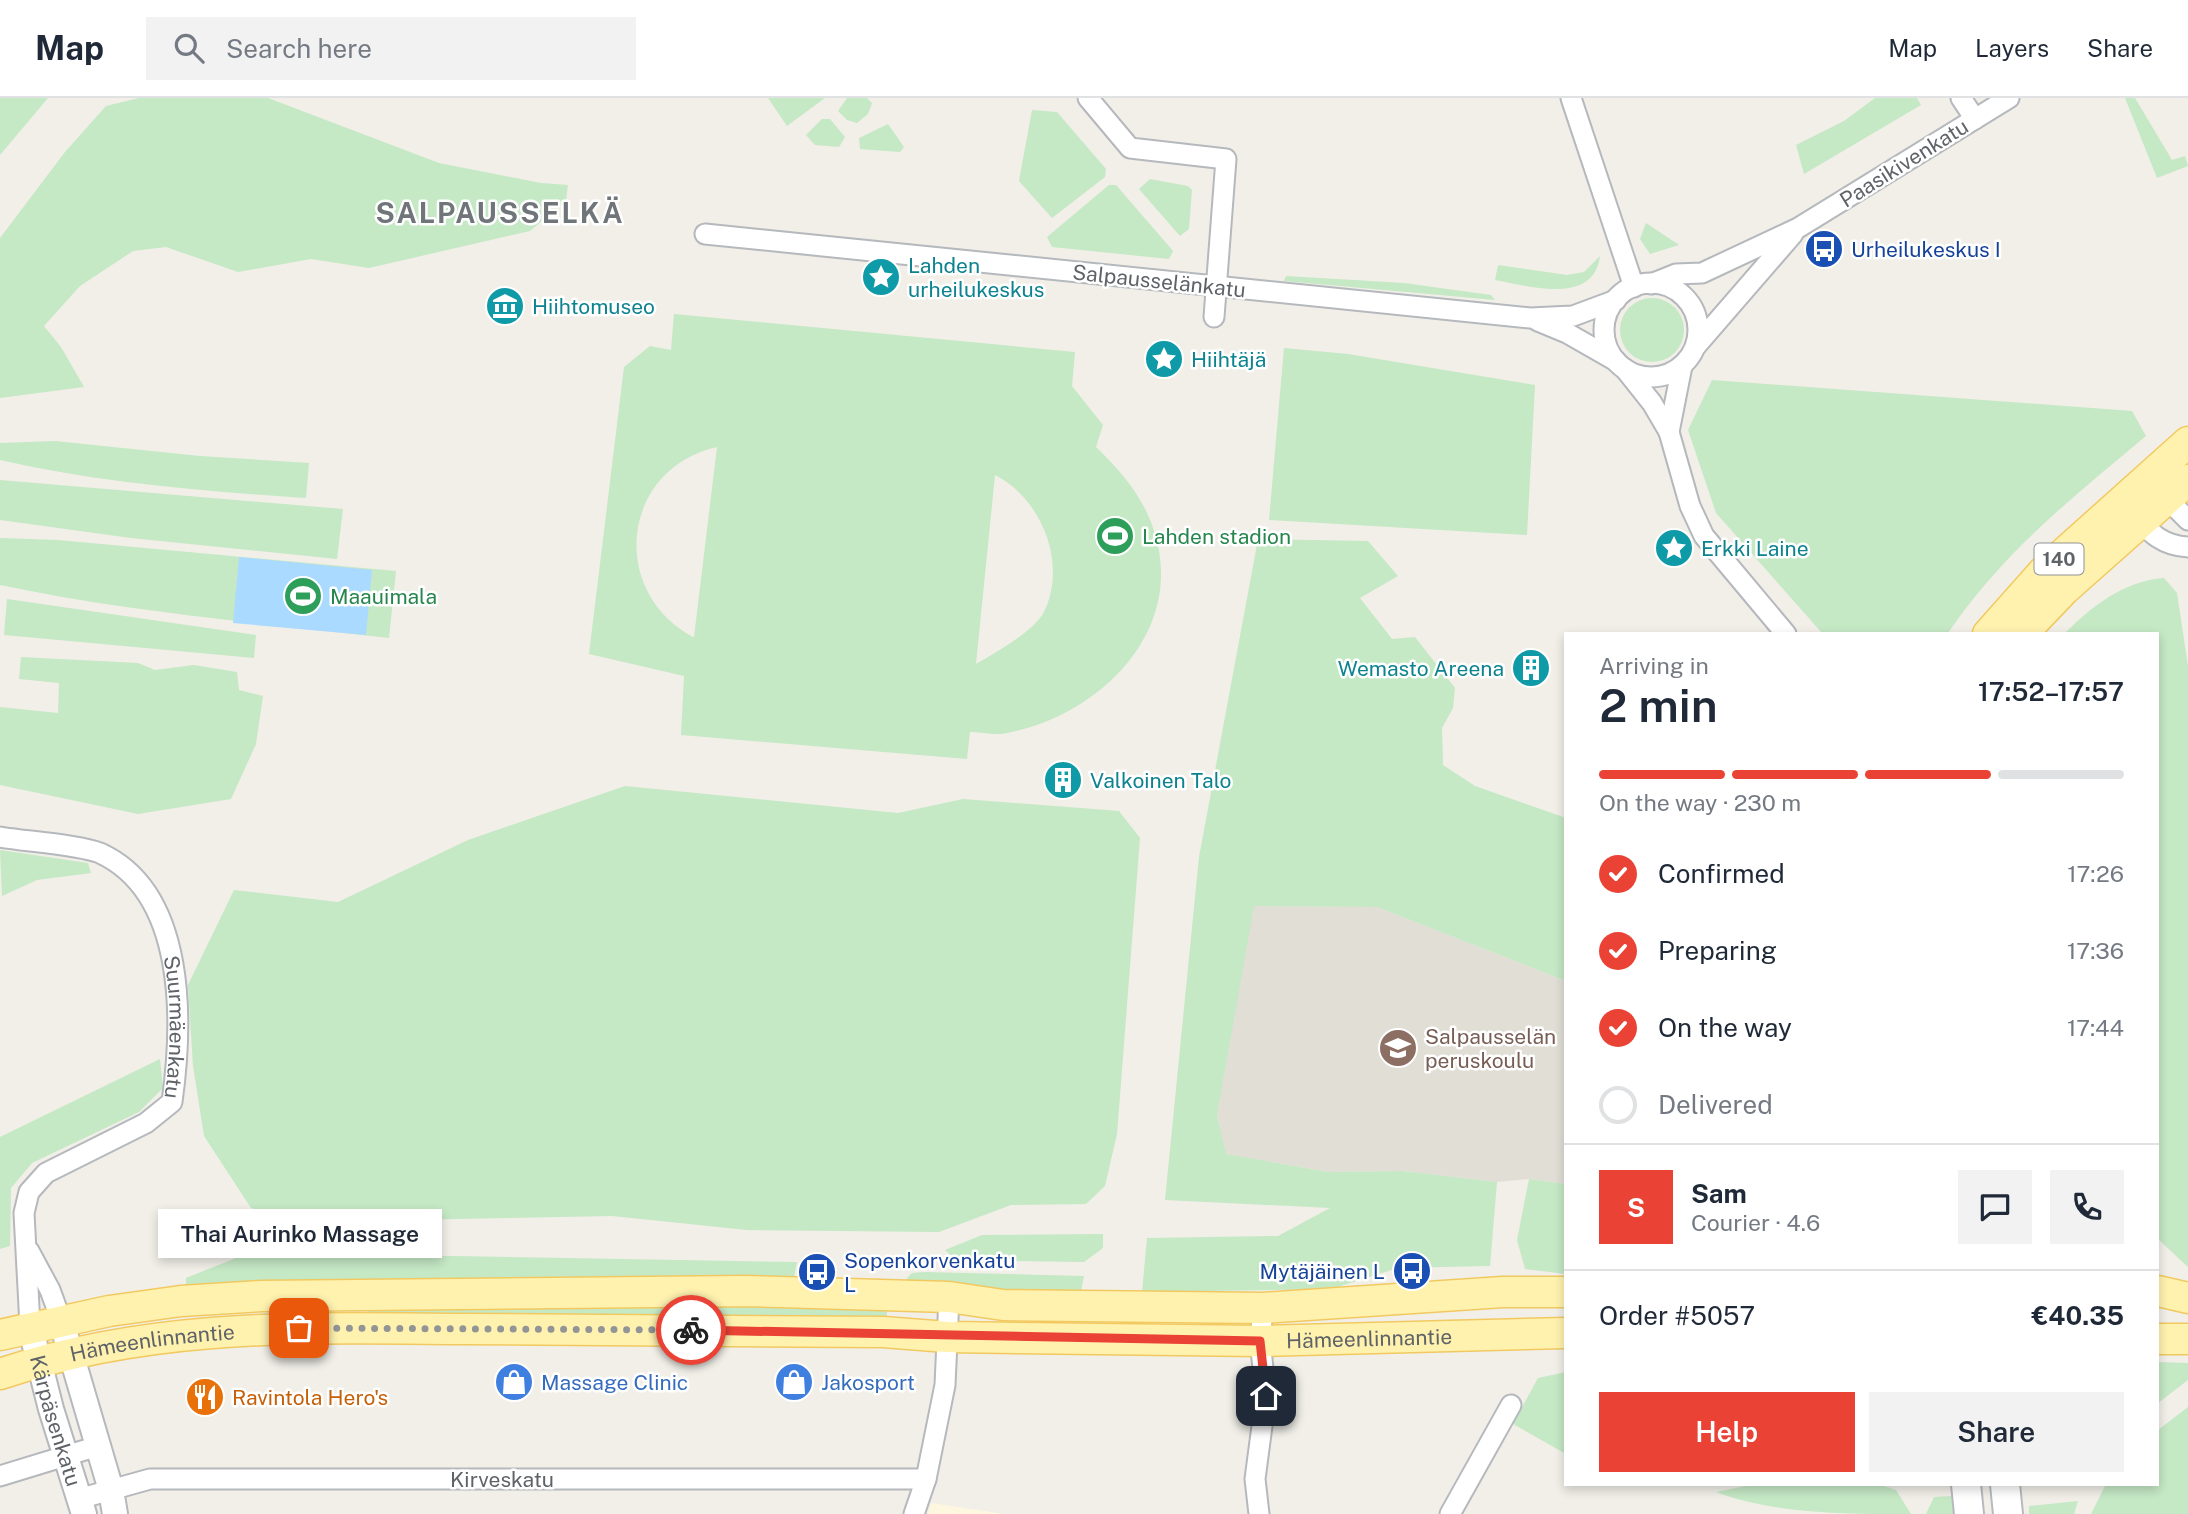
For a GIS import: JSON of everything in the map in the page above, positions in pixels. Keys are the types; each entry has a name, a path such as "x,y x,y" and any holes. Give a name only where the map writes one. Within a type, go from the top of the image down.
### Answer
{"main road":[{"name":"140","path":"1990,632 2045,571 2188,442"},
{"name":"140","path":"2024,632 2064,590 2142,522 2181,499"},
{"name":"Hämeenlinnantie","path":"0,1335 61,1320 181,1301 275,1296 746,1291 949,1297 1003,1305 1263,1308 1503,1293 1564,1292"},
{"path":"2159,1291 2188,1298"},
{"path":"2159,1298 2188,1298"},
{"name":"Hämeenlinnantie","path":"0,1374 71,1353 194,1332 272,1328 883,1332 947,1337 1260,1341 1564,1333"},
{"path":"2159,1339 2188,1339"},
{"path":"1966,1486 1969,1514"},
{"path":"2005,1486 2008,1514"}],"street":[{"path":"1088,98 1130,148 1226,159 1214,317"},
{"path":"1572,98 1643,285"},
{"path":"1961,98 1975,119"},
{"name":"Paasikivenkatu","path":"1643,285 1676,274 1702,273 1798,228 2009,98"},
{"name":"Paasikivenkatu","path":"1696,346 1798,228"},
{"name":"Salpausselänkatu","path":"705,234 1530,318 1573,316 1616,300"},
{"path":"1620,365 1654,377 1669,374 1682,366 1696,346 1697,321 1693,309 1676,290 1643,285 1616,300 1609,309 1604,331 1609,352 1652,403 1669,432 1690,506 1704,536 1784,632"},
{"name":"Salpausselänkatu","path":"1530,318 1567,333 1620,365"},
{"path":"1669,432 1682,366"},
{"path":"2181,499 2136,490 2142,522 2161,540 2188,547"},
{"name":"Suurmäenkatu","path":"0,837 99,852 138,881 154,907 174,958 177,1067 172,1102 146,1123 46,1173 29,1192 24,1213 29,1250 30,1326"},
{"name":"Suurmäenkatu","path":"29,1250 61,1320 71,1353"},
{"path":"915,1514 926,1479 944,1385 949,1297"},
{"path":"1259,1514 1255,1479 1266,1396 1260,1341 1263,1308"},
{"name":"Kärpäsenkatu","path":"30,1326 65,1455 83,1506"},
{"name":"Kärpäsenkatu","path":"71,1353 113,1502"},
{"path":"1450,1514 1511,1405"},
{"path":"0,1476 98,1446"},
{"name":"Kirveskatu","path":"83,1506 113,1502 150,1479 926,1479"}],"shaded area":[{"name":"Salpausselän peruskoulu","path":"1253,906 1377,907 1564,980 1564,1184 1529,1179 1497,1182 1402,1171 1329,1172 1225,1154 1217,1114"},
{"path":"931,1503 1004,1514 928,1514"}],"green space":[{"path":"0,98 48,98 0,155"},
{"path":"139,98 268,98 439,163 541,183 568,185 566,201 530,231 369,268 311,259 238,272 166,247 133,251 80,286 44,326 61,347 84,387 0,398 0,238 65,152 106,106"},
{"path":"768,98 825,98 787,126"},
{"path":"847,98 867,98 872,103 868,114 857,123 847,120 838,111"},
{"path":"1875,98 1917,98 1921,105 1804,174 1796,145 1844,121"},
{"path":"2125,98 2135,98 2172,160 2185,156 2188,166 2157,178"},
{"path":"1032,110 1057,112 1106,169 1105,177 1052,218 1019,181"},
{"path":"822,119 830,119 845,137 839,147 815,145 806,135"},
{"path":"888,124 904,147 900,152 860,149 859,138"},
{"path":"1150,179 1188,186 1192,190 1189,229 1180,236 1139,189"},
{"path":"1109,185 1116,185 1173,251 1169,259 1052,247 1047,237"},
{"path":"1646,223 1679,245 1650,254 1640,239"},
{"path":"1600,256 1595,272 1586,282 1573,287 1541,288 1495,280 1498,265 1567,275 1584,272"},
{"path":"1286,276 1404,283 1491,295 1495,300 1284,281"},
{"path":"1646,298 1658,298 1675,307 1682,318 1682,342 1675,353 1658,362 1646,362 1634,357 1625,348 1620,336 1620,324 1625,312 1634,303"},
{"path":"674,314 1075,352 1072,386 1103,425 1096,447 1132,487 1151,521 1155,534 1161,570 1157,604 1145,636 1126,664 1102,689 1073,709 1041,724 1007,733 970,732 967,759 681,735 684,676 589,654 624,367 650,346 671,350","holes":["717,447 694,637 693,637 666,617 647,591 638,562 637,533 645,505 661,480 685,460","995,475 1011,485 1025,499 1046,534 1053,573 1051,593 1039,620 1013,641 976,664"]},
{"path":"1284,348 1348,354 1535,385 1527,535 1269,520"},
{"path":"1712,380 2132,411 2146,436 2065,504 2015,551 1949,632 1821,632 1716,513 1688,430"},
{"path":"55,441 200,456 309,463 306,498 114,480 0,460 0,443"},
{"path":"0,480 343,509 337,559 131,538 0,520"},
{"path":"0,538 58,540 396,571 389,638 145,610 0,585"},
{"path":"1258,539 1368,541 1398,576 1360,598 1392,639 1415,637 1455,688 1453,708 1442,728 1443,765 1475,786 1564,817 1564,980 1377,907 1254,906 1217,1115 1226,1154 1329,1172 1402,1171 1497,1182 1490,1266 1398,1268 1331,1289 1142,1292 1147,1238 1278,1236 1330,1208 1165,1200 1199,857"},
{"path":"2164,578 2177,593 2188,666 2188,1267 2159,1240 2159,632 2066,632 2086,613 2110,597 2149,580"},
{"path":"7,599 256,635 254,658 4,635"},
{"path":"21,657 138,663 155,670 194,665 237,672 239,690 263,696 256,744 231,799 138,814 0,785 0,707 58,713 59,683 19,679"},
{"path":"625,786 898,813 963,799 1119,811 1140,838 1117,1134 1105,1186 1086,1204 1011,1205 939,1232 747,1230 612,1216 301,1222 251,1208 204,1136 193,1066 188,985 234,890 338,902 468,840"},
{"path":"0,850 88,863 91,873 37,880 2,896"},
{"path":"160,1059 163,1088 139,1112 32,1163 11,1188 10,1246 0,1249 0,1137"},
{"path":"1529,1179 1564,1184 1564,1274 1525,1269 1517,1240"},
{"path":"1103,1234 1103,1248 1084,1262 956,1260 945,1250 982,1235"},
{"path":"280,1253 797,1262 794,1277 760,1282 277,1280 186,1286 186,1278 241,1256"},
{"path":"912,1273 1084,1276 1080,1296 908,1283 907,1278"},
{"path":"426,1303 887,1305 887,1317 368,1315 369,1309"},
{"path":"2159,1362 2188,1363 2188,1380 2159,1402"},
{"path":"1564,1372 1564,1453 1513,1424 1538,1378"},
{"path":"2188,1407 2188,1514 2091,1514 2105,1486 2159,1486 2159,1429"},
{"path":"1746,1486 1884,1486 1896,1490 1911,1514 1786,1509 1716,1492"},
{"path":"1952,1496 1956,1514 1926,1514 1934,1497"},
{"path":"2078,1501 2074,1514 2029,1514 2029,1506"}],"water":[{"name":"Maauimala","path":"239,557 372,570 366,635 233,623"}],"way so far":[{"path":"299,1328 691,1330"}],"place":[{"name":"Urheilukeskus I","path":"1824,249"},
{"name":"Lahden urheilukeskus","path":"881,277"},
{"name":"Hiihtomuseo","path":"505,306"},
{"name":"Hiihtäjä","path":"1164,359"},
{"name":"Lahden stadion","path":"1115,536"},
{"name":"Erkki Laine","path":"1674,548"},
{"name":"Maauimala","path":"303,596"},
{"name":"Wemasto Areena","path":"1531,668"},
{"name":"Valkoinen Talo","path":"1063,780"},
{"name":"Salpausselän peruskoulu","path":"1398,1048"},
{"name":"Mytäjäinen L","path":"1412,1271"},
{"name":"Sopenkorvenkatu L","path":"817,1272"},
{"name":"Thai Aurinko Massage","path":"299,1328"},
{"name":"Massage Clinic","path":"514,1382"},
{"name":"Jakosport","path":"794,1382"},
{"name":"Ravintola Hero's","path":"205,1397"}],"district":[{"name":"SALPAUSSELKÄ","path":"500,212"}],"route":[{"path":"691,1330 1260,1341 1266,1396"}]}
